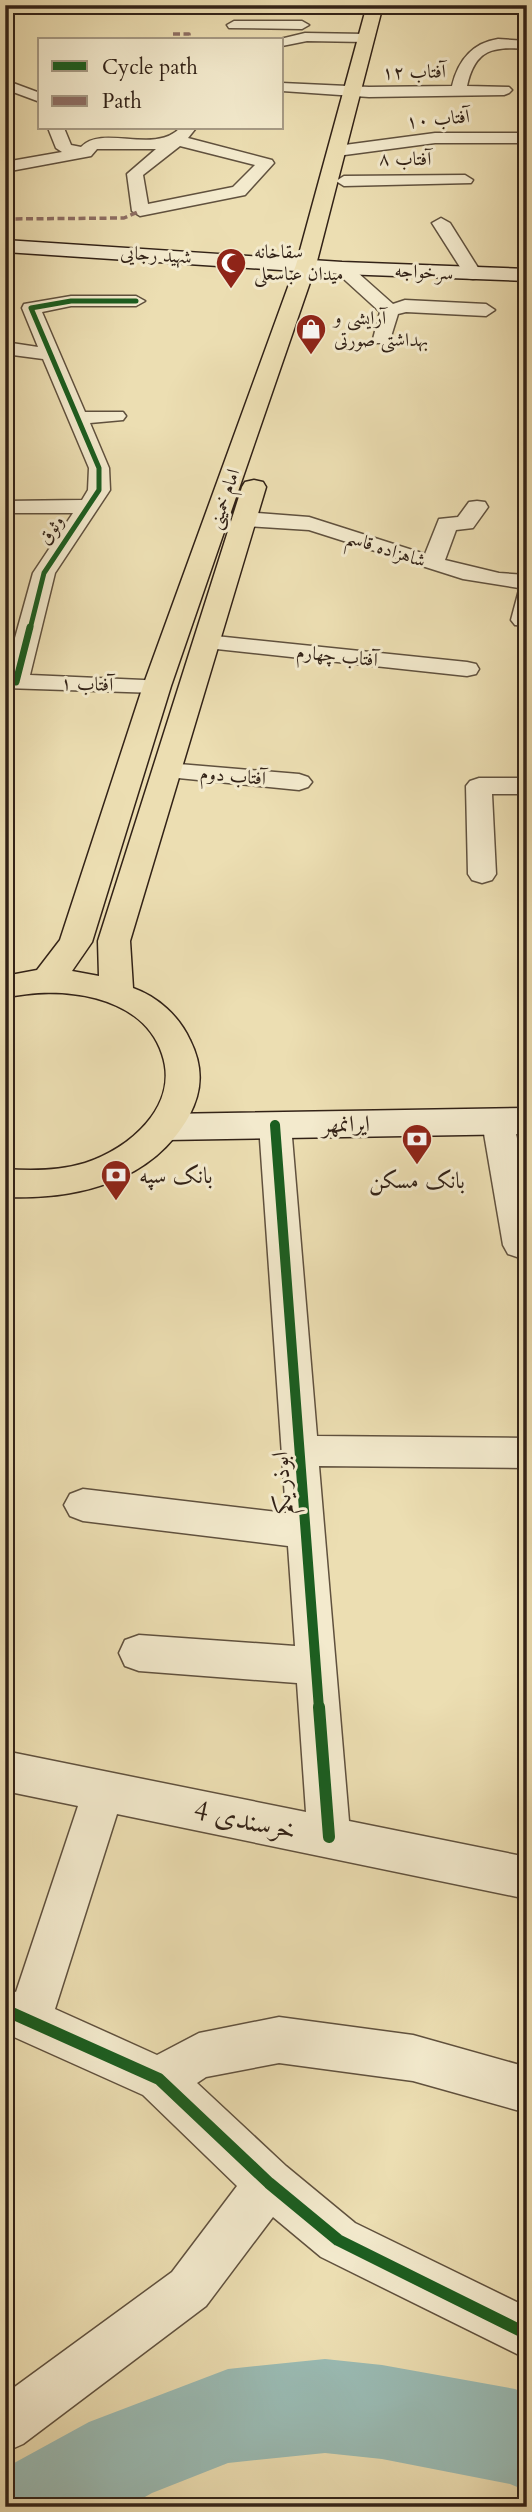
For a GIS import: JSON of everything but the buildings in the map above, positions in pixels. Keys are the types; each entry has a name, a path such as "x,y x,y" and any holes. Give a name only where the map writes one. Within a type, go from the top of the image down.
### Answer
{"main road":[{"name":"امام خمینی","path":"360,92 366,38 375,5"},
{"name":"امام خمینی","path":"47,981 76,942 157,686 323,266 345,150 360,92 394,5"},
{"name":"امام خمینی","path":"116,992 114,941 323,266 344,181 345,150"},
{"name":"شهید رجایی","path":"5,246 323,266"},
{"name":"سرخواجه","path":"323,266 527,275"},
{"path":"5,987 47,981 83,984 116,992 144,1006 159,1019 180,1049 185,1074 181,1101 166,1127 142,1150 110,1168 73,1180 33,1185 5,1183"},
{"name":"ایرانمهر","path":"166,1127 512,1122"}],"street":[{"path":"231,38 240,5"},
{"path":"234,25 302,25"},
{"path":"284,42 305,37 366,38"},
{"path":"459,83 464,60 495,43 527,45"},
{"path":"464,60 496,62"},
{"path":"459,83 520,80"},
{"path":"459,83 504,90"},
{"name":"آفتاب ۱۲","path":"287,88 360,92 459,83"},
{"path":"5,84 38,96"},
{"path":"284,104 287,88"},
{"path":"57,130 64,148 85,153"},
{"name":"۱۰ آفتاب","path":"345,150 435,138 458,131 527,138"},
{"path":"5,167 85,153 93,144 160,144 182,134 266,163 239,191 140,211 135,174 182,134"},
{"name":"آفتاب ۸","path":"344,181 465,180"},
{"path":"441,223 473,274"},
{"path":"323,266 390,312"},
{"name":"وثوق","path":"11,681 44,573 99,490 99,468 31,308 71,294 136,301"},
{"path":"390,312 405,306 486,310"},
{"path":"382,339 390,312"},
{"path":"5,348 50,354"},
{"path":"77,418 116,416"},
{"path":"5,507 88,506"},
{"path":"432,564 447,524 464,523 477,507"},
{"path":"327,530 344,509"},
{"name":"شاهزاده قاسم","path":"244,519 308,524 432,564 512,582 527,582"},
{"path":"523,620 527,595"},
{"name":"آفتاب چهارم","path":"206,642 467,669"},
{"name":"۱ آفتاب","path":"11,681 157,686"},
{"name":"آفتاب دوم","path":"167,771 299,782"},
{"path":"482,874 480,786 527,786"},
{"path":"512,1122 520,1245"},
{"name":"ابوذر یکم","path":"275,1125 329,1838"},
{"path":"299,1451 527,1453"},
{"path":"83,1506 305,1532"},
{"path":"139,1653 316,1666"},
{"name":"خرسندی 4","path":"5,1770 527,1878"},
{"path":"104,1791 17,2014 159,2078 269,2183 338,2240 527,2334"},
{"path":"159,2078 199,2056 279,2040 413,2058 527,2090"},
{"path":"5,2426 189,2289 269,2183"}],"waterway":[{"path":"32,2507 123,2456 228,2416 325,2406 382,2412 515,2437 527,2443"}],"marked path":[{"path":"173,34 189,34 189,38"},
{"path":"5,219 124,218 140,211"}],"cycle path":[{"path":"16,682 44,573 99,490 99,468 31,308 71,301 136,301"},
{"path":"275,1125 329,1837"},
{"path":"5,2010 159,2079 269,2183 338,2240 527,2334"}],"place":[{"name":"سقاخانه میدان عباسعلی","path":"231,290"},
{"name":"آرایشی و بهداشتی صورتی","path":"311,356"},
{"name":"بانک مسکن","path":"417,1166"},
{"name":"بانک سپه","path":"116,1202"}]}
